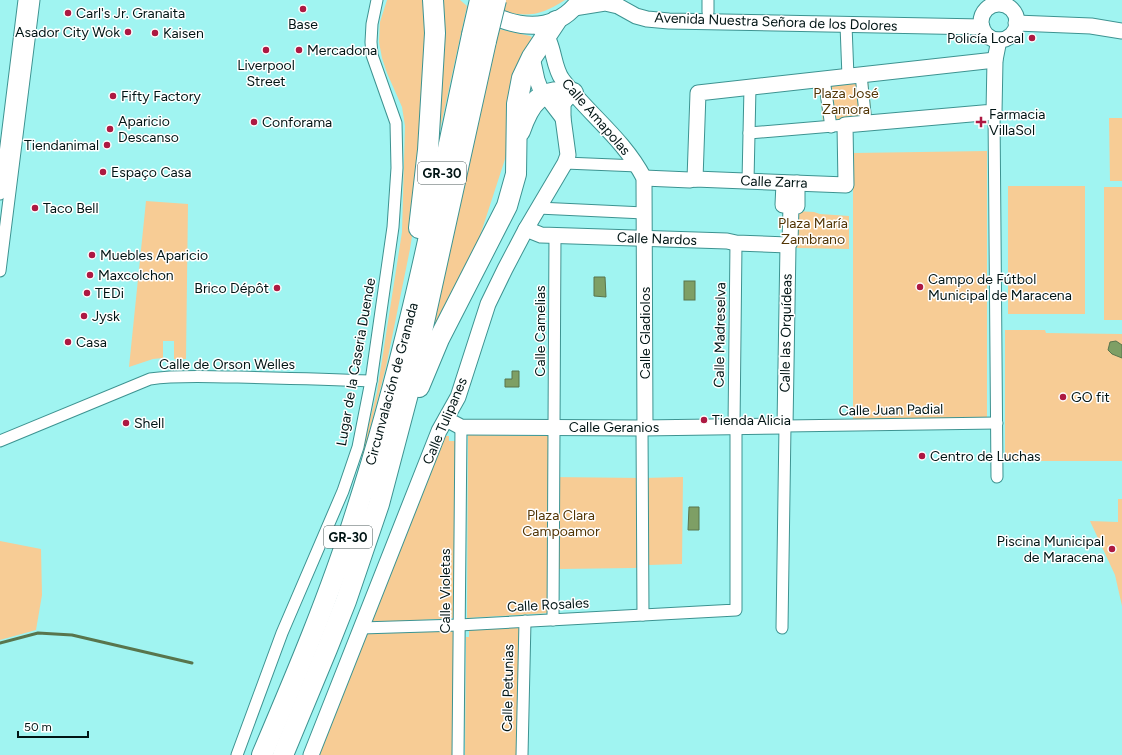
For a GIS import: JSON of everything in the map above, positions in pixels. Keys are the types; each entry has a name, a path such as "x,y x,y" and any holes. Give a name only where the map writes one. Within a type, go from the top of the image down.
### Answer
{"highway":[{"path":"412,311 409,290 416,252 428,150 435,33 433,0"},
{"name":"Circunvalación de Granada","path":"283,755 327,650 348,595 379,504 398,434 426,312 479,38 480,0"},
{"name":"Circunvalación de Granada","path":"262,755 316,626 343,552 370,468 412,311 479,38 496,0"},
{"path":"398,434 411,411 416,394 439,339 508,206 516,174 517,104 519,91 522,78 545,27"},
{"path":"517,141 522,123 531,106 544,94 563,91 573,93"}],"main road":[{"path":"501,19 522,25 545,27 576,4"}],"street":[{"path":"0,194 24,0"},
{"path":"0,271 34,0"},
{"name":"Avenida Nuestra Señora de los Dolores","path":"630,0 642,9 653,11 708,6 982,22"},
{"name":"Lugar de la Caseria Duende","path":"237,755 282,633 343,491 358,447 371,381 393,227 397,168 396,123 372,55 372,24 378,2"},
{"name":"Avenida Nuestra Señora de los Dolores","path":"576,4 605,3 618,6 636,16 669,21 846,25 982,22"},
{"path":"998,4 1011,10 1014,14 1016,23 1016,28 1009,36 999,40 988,36 982,22 988,8 998,4"},
{"path":"1016,23 1091,26 1122,31"},
{"path":"846,25 854,76 866,123"},
{"name":"Calle Amapolas","path":"545,27 561,78 573,93 623,145 641,172"},
{"path":"997,477 994,112 995,60 999,40"},
{"path":"532,57 537,80 544,94 563,118"},
{"path":"695,178 698,93 995,60"},
{"path":"824,79 838,126"},
{"path":"748,181 750,87"},
{"name":"Calle Tulipanes","path":"311,755 439,431 458,397 488,304 538,208 565,163 568,155 563,118 564,104 573,93"},
{"path":"749,133 994,112"},
{"name":"Calle Zarra","path":"641,172 690,180 695,178 846,185 838,126"},
{"path":"565,163 641,172 645,238"},
{"name":"Calle las Orquídeas","path":"782,628 788,245 790,242 791,206 797,206 791,183"},
{"path":"538,208 644,213"},
{"name":"Calle Nardos","path":"526,230 541,235 555,236 727,241 736,243 788,245"},
{"name":"Calle Camelias","path":"554,428 555,236"},
{"name":"Calle Gladiolos","path":"643,428 645,238"},
{"name":"Calle Madreselva","path":"736,243 736,610"},
{"name":"Calle de Orson Welles","path":"0,441 150,379 166,377 312,378 371,381"},
{"name":"Calle Geranios","path":"446,419 461,427 643,428 785,426"},
{"name":"Calle Juan Padial","path":"785,426 997,423"},
{"name":"Calle Violetas","path":"458,755 461,427"},
{"path":"553,620 554,428"},
{"path":"643,428 643,615"},
{"name":"Calle Rosales","path":"361,628 459,625 736,610"},
{"name":"Calle Petunias","path":"522,755 525,621"}],"green space":[{"path":"387,0 425,0 427,13 419,191 410,249 386,367 363,456 361,455 377,392 402,232 405,126 402,107 387,73 379,42 380,22"},
{"path":"443,0 460,0 467,6 431,171 438,118 445,19"},
{"path":"506,0 565,0 536,14 521,14 503,12"},
{"path":"499,29 530,36 534,39 510,134 506,156 478,242 433,334 436,311"},
{"name":"Plaza José Zamora","path":"868,78 872,120 823,124 819,83"},
{"path":"1109,118 1122,118 1122,181 1110,181"},
{"name":"Campo de Fútbol Municipal de Maracena","path":"987,151 987,421 853,421 853,153"},
{"path":"1008,186 1085,186 1085,314 1008,314"},
{"path":"1104,187 1122,187 1122,320 1104,320"},
{"path":"146,201 188,204 186,359 174,359 174,341 163,341 163,358 153,359 129,367"},
{"name":"Plaza María Zambrano","path":"796,211 849,216 849,249 795,248"},
{"name":"GO fit","path":"1005,330 1045,330 1046,333 1122,334 1122,461 1005,461"},
{"name":"Plaza Clara Campoamor","path":"468,435 550,436 550,477 683,477 682,564 649,565 634,568 559,569 549,571 549,613 467,618"},
{"path":"443,436 449,436 449,441 456,441 454,618 370,623"},
{"name":"Piscina Municipal de Maracena","path":"1118,499 1122,499 1122,606 1115,575 1090,521 1118,522"},
{"path":"0,541 41,549 42,595 36,630 0,640"},
{"path":"519,626 517,755 465,755 466,637 469,637 469,630"},
{"path":"455,631 453,755 318,755 365,634"}],"shaded area":[{"path":"594,277 605,277 606,297 594,296"},
{"path":"684,281 695,281 695,300 684,300"},
{"path":"1116,341 1122,345 1122,358 1112,354 1108,350 1110,342"},
{"path":"512,371 519,371 519,387 505,387 505,379 512,379"},
{"path":"689,507 699,507 699,530 688,530"}],"waterway":[{"path":"0,643 38,633 72,635 192,663"}],"place":[{"name":"Base","path":"303,9"},
{"name":"Carl's Jr. Granaita","path":"68,13"},
{"name":"Asador City Wok","path":"128,32"},
{"name":"Kaisen","path":"155,33"},
{"name":"Policía Local","path":"1032,38"},
{"name":"Liverpool Street","path":"266,50"},
{"name":"Mercadona","path":"299,50"},
{"name":"Fifty Factory","path":"113,96"},
{"name":"Conforama","path":"254,122"},
{"name":"Farmacia VillaSol","path":"981,122"},
{"name":"Aparicio Descanso","path":"110,129"},
{"name":"Tiendanimal","path":"107,145"},
{"name":"Espaço Casa","path":"103,172"},
{"name":"Taco Bell","path":"35,208"},
{"name":"Muebles Aparicio","path":"92,255"},
{"name":"Maxcolchon","path":"90,275"},
{"name":"Campo de Fútbol Municipal de Maracena","path":"920,287"},
{"name":"Brico Dépôt","path":"277,288"},
{"name":"TEDi","path":"87,293"},
{"name":"Jysk","path":"84,316"},
{"name":"Casa","path":"68,342"},
{"name":"GO fit","path":"1063,397"},
{"name":"Tienda Alicia","path":"704,420"},
{"name":"Shell","path":"126,423"},
{"name":"Centro de Luchas","path":"922,456"},
{"name":"Piscina Municipal de Maracena","path":"1112,549"}]}
